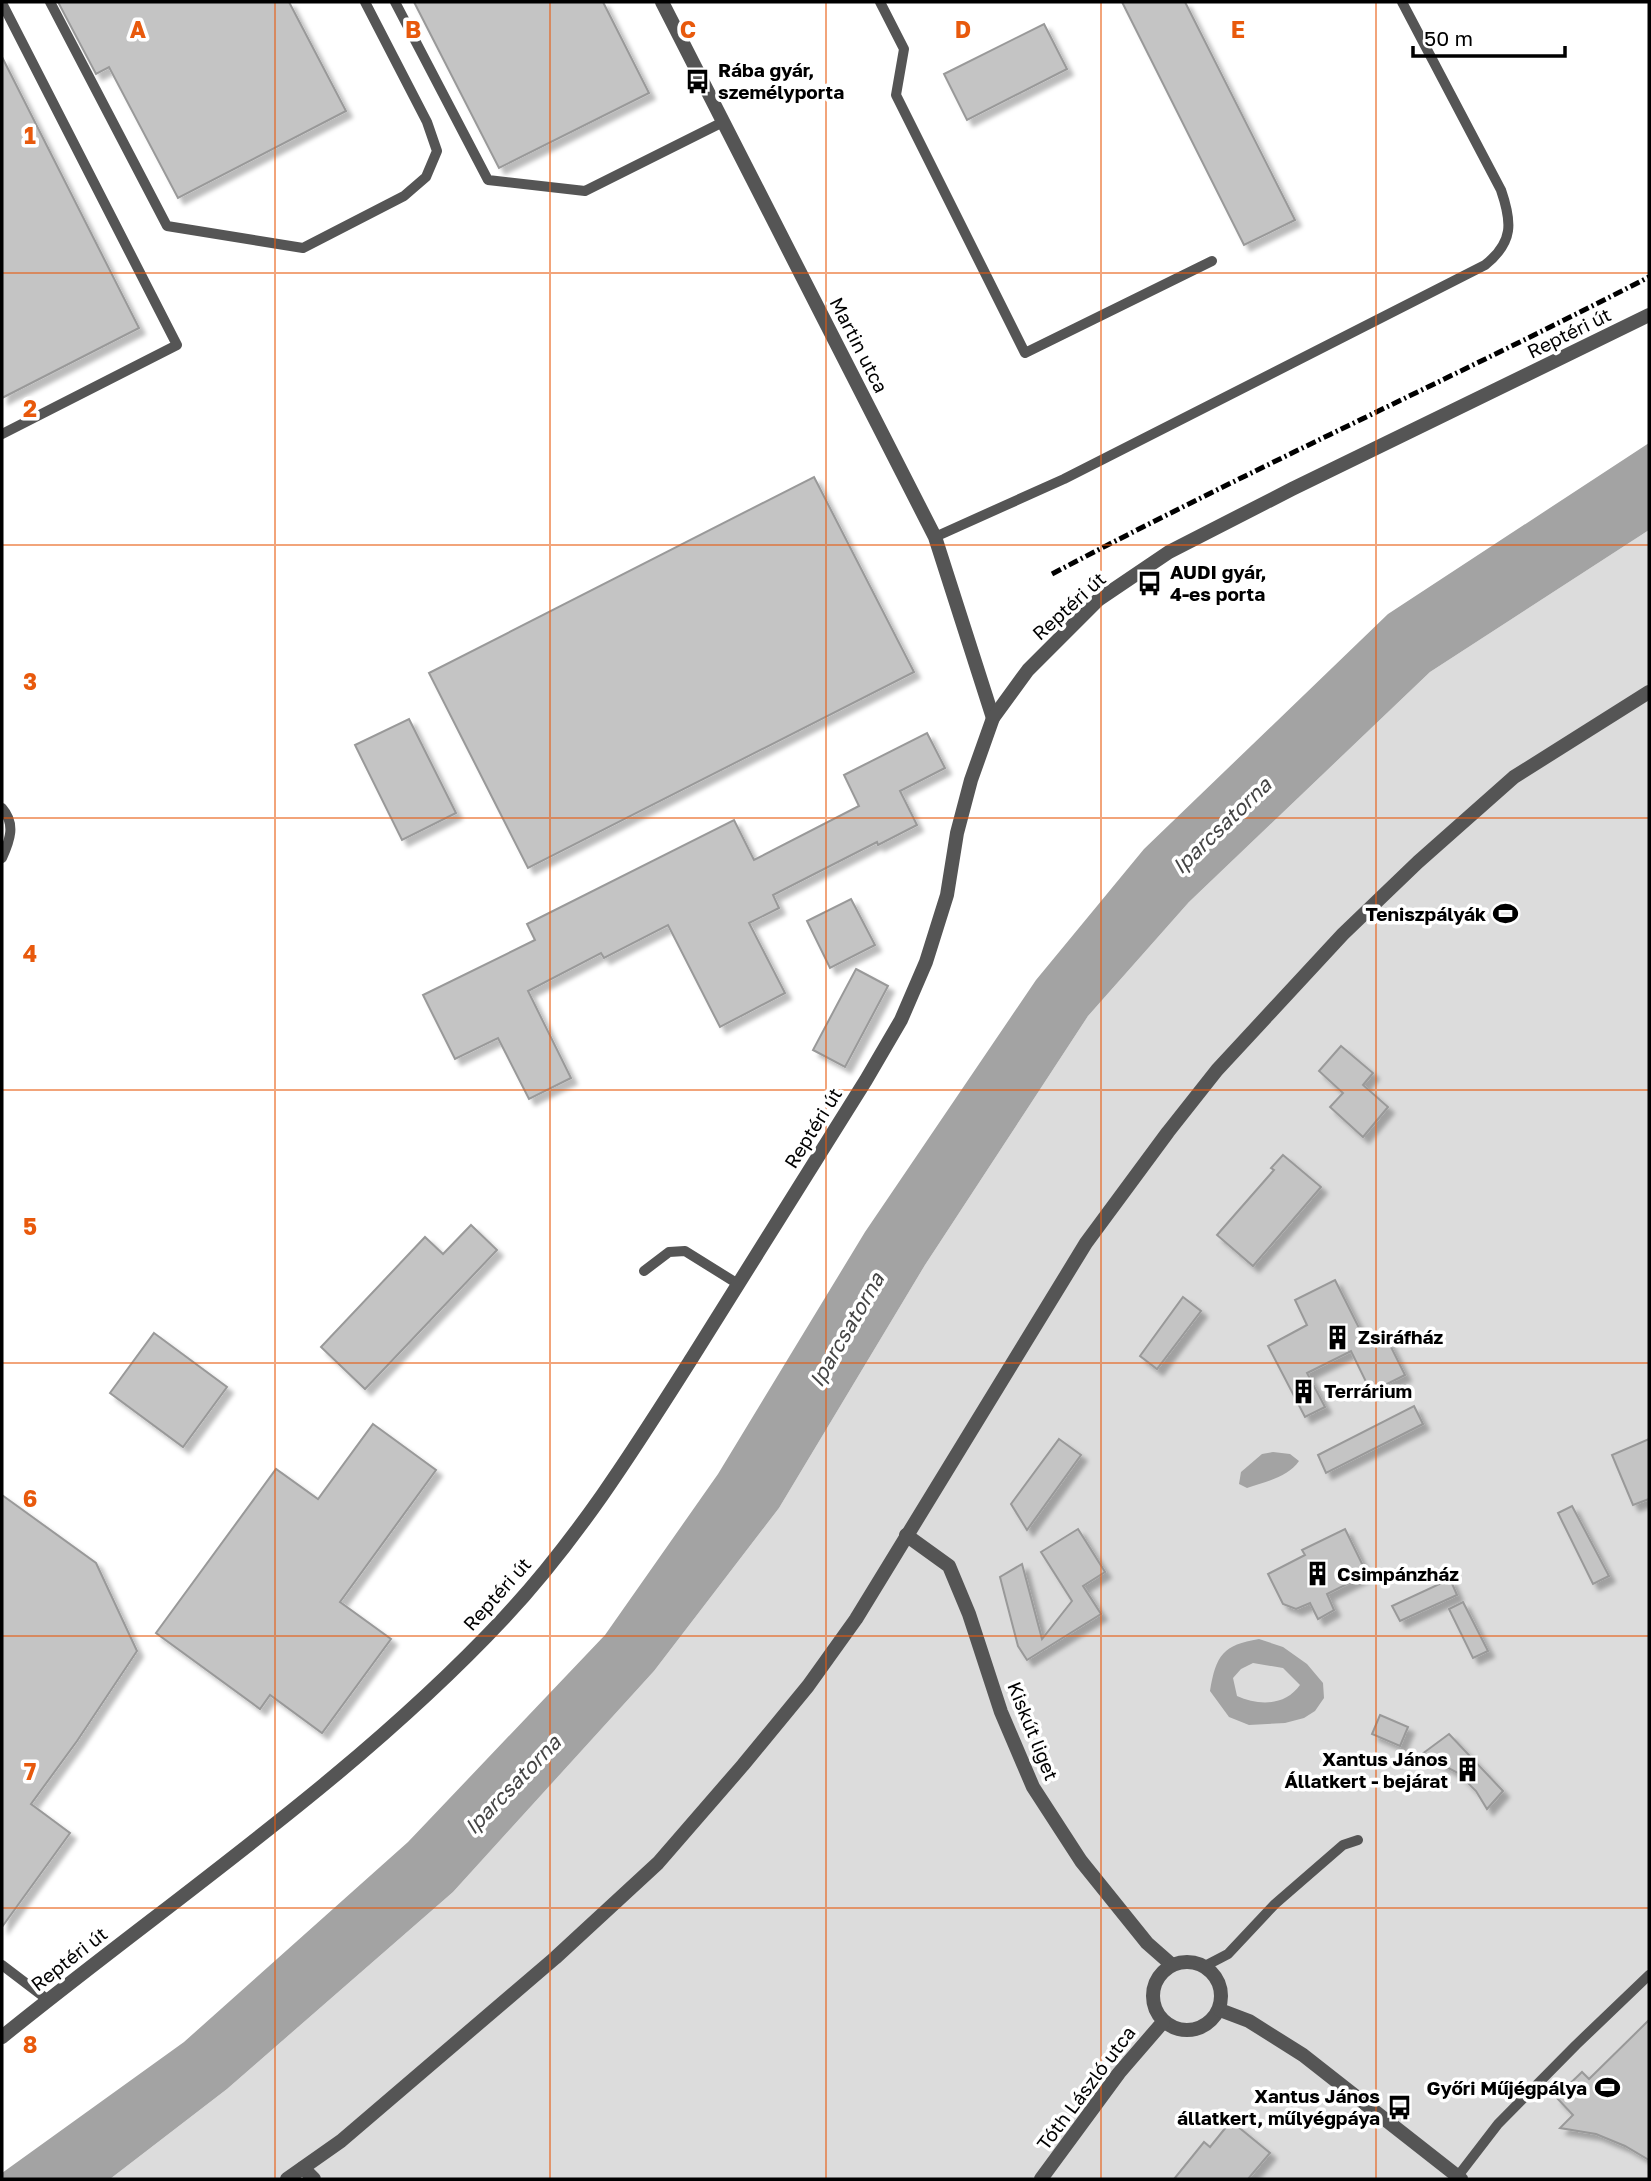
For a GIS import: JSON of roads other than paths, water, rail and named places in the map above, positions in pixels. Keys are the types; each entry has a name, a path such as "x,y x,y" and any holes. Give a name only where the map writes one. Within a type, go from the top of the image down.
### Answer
{"street":[{"name":"Martin utca","path":"662,2 934,537 993,718"},
{"name":"Reptéri út","path":"2,2037 326,1783 410,1711 506,1616 569,1541 622,1468 901,1020 926,962 943,908 971,780 993,718 1028,670 1098,600 1169,552 1649,315"},
{"path":"287,2179 341,2141 555,1958 658,1863 743,1765 808,1686 856,1619 1086,1243 1217,1070 1343,934 1418,862 1514,777 1649,692"},
{"name":"Kiskút liget","path":"906,1535 949,1566 969,1614 1002,1712 1033,1787 1081,1861 1147,1943 1172,1965"},
{"path":"1182,1960 1205,1966 1217,1978 1221,1994 1220,2010 1206,2025 1194,2031 1180,2030 1163,2022 1153,2003 1152,1990 1157,1977 1182,1960"},
{"path":"1220,2010 1249,2021 1303,2055 1459,2178"},
{"name":"Tóth László utca","path":"1041,2179 1119,2073 1163,2022"},
{"path":"303,2168 314,2179"}],"lane":[{"path":"50,2 167,226 303,248 404,196 426,177 437,151 427,122 365,2"},
{"path":"395,2 488,180 585,191 723,122"},
{"path":"880,2 905,49 896,95 1025,353 1212,261"},
{"path":"934,537 1064,479 1485,265 1500,253 1508,235 1510,215 1501,190 1402,2"},
{"path":"2,3 177,345 2,434"},
{"path":"2,807 9,816 11,838 2,859"},
{"path":"644,1271 669,1252 685,1251 738,1284"},
{"path":"1205,1966 1228,1954 1275,1904 1343,1845 1358,1840"},
{"path":"2,1965 48,2000"},
{"path":"1459,2178 1498,2123 1649,1975"}],"water":[{"name":"Iparcsatorna","path":"1649,443 1649,530 1430,672 1189,902 1088,1016 925,1265 779,1508 654,1671 453,1892 227,2089 110,2179 2,2179 2,2173 184,2042 408,1842 605,1635 718,1474 865,1232 1036,980 1144,849 1388,614"},
{"path":"1262,1454 1290,1454 1299,1461 1289,1471 1268,1481 1247,1488 1239,1484 1241,1472"},
{"path":"1259,1639 1283,1647 1307,1664 1323,1683 1324,1698 1315,1711 1304,1718 1285,1723 1249,1725 1229,1717 1210,1691 1212,1679 1223,1654 1247,1641","holes":["1253,1663 1283,1668 1300,1685 1287,1697 1263,1702 1237,1696 1233,1678 1241,1669"]}],"railway":[{"path":"1052,574 1649,277"}],"place":[{"name":"Rába gyár, személyporta","path":"698,81"},
{"name":"AUDI gyár, 4-es porta","path":"1150,583"},
{"name":"Teniszpályák","path":"1506,914"},
{"name":"Zsiráfház","path":"1338,1337"},
{"name":"Terrárium","path":"1304,1391"},
{"name":"Csimpánzház","path":"1317,1574"},
{"name":"Xantus János Állatkert - bejárat","path":"1468,1770"},
{"name":"Győri Műjégpálya","path":"1607,2088"},
{"name":"Xantus János állatkert, műlyégpáya","path":"1400,2107"}]}
